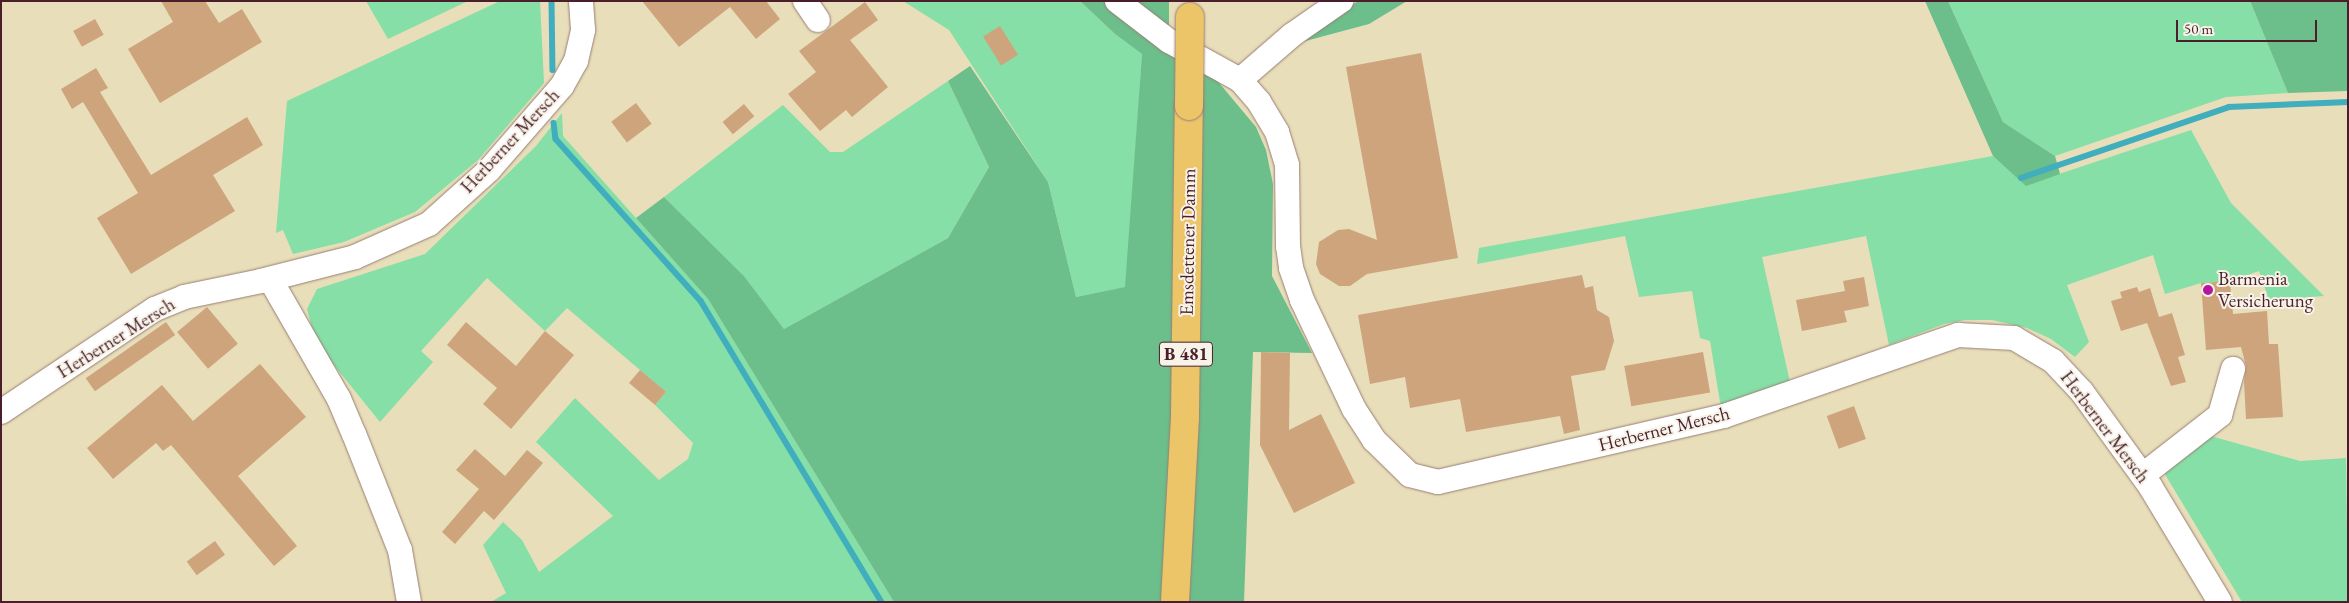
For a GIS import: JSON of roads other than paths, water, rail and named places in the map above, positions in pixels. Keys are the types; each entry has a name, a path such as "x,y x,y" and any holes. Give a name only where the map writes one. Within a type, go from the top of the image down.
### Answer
{"main road":[{"name":"Emsdettener Damm","path":"1175,602 1185,417 1190,9"}],"street":[{"name":"Herberner Mersch","path":"1,412 155,309 184,296 270,279 355,257 429,224 489,170 562,86 576,61 583,30 581,1"},
{"name":"Herberner Mersch","path":"1117,1 1169,41 1240,80 1259,102 1277,132 1287,165 1288,246 1291,268 1302,300 1354,409 1374,440 1410,474 1438,482 1724,416 1958,335 2014,338 2053,361 2082,392 2143,476 2220,602"},
{"path":"1240,80 1292,35 1341,1"},
{"path":"270,279 339,399 400,550 409,602"},
{"path":"2143,476 2220,415 2233,369"}],"waterway":[{"path":"552,1 553,70"},
{"path":"2021,178 2229,107 2348,102"},
{"path":"554,123 556,139 701,301 882,602"}],"place":[{"name":"Barmenia Versicherung","path":"2208,290"}]}
